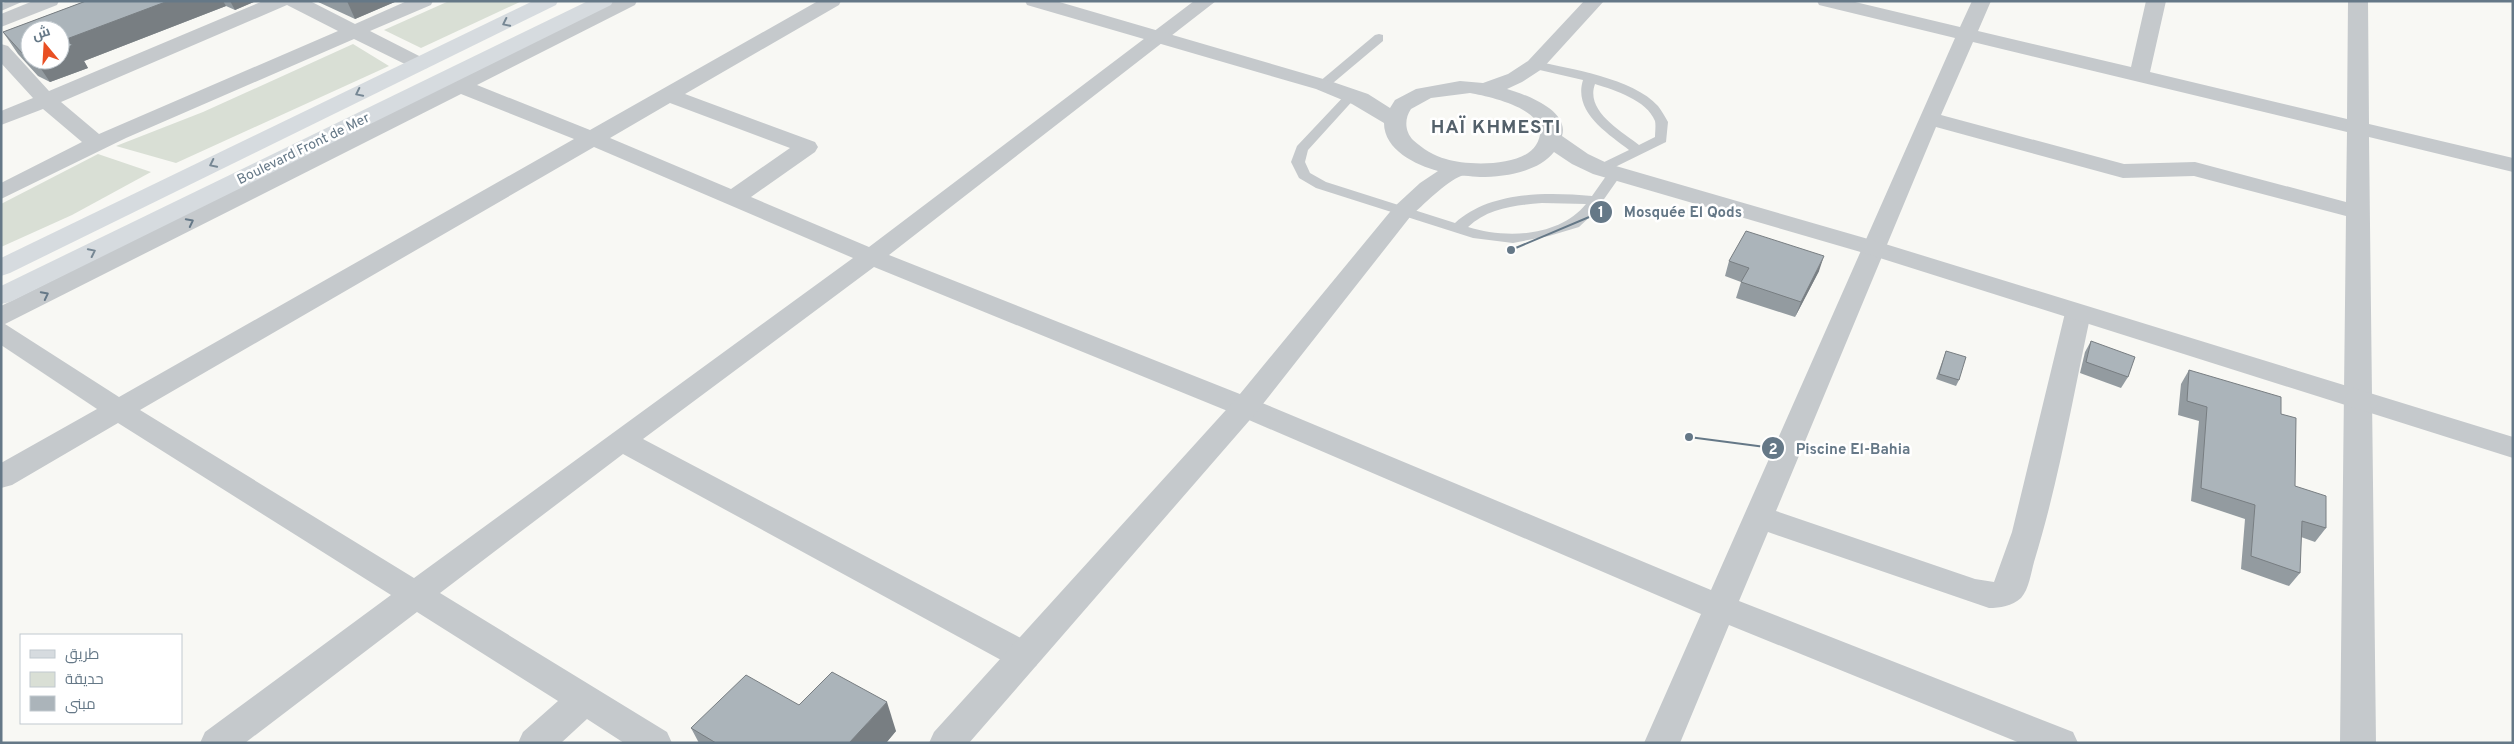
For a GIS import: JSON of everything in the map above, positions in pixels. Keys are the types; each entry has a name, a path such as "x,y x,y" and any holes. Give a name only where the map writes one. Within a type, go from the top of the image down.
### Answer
{"main road":[{"name":"Boulevard Front de Mer","path":"1,268 550,1"},
{"name":"Boulevard Front de Mer","path":"1,296 604,1"}],"street":[{"path":"1,119 280,1"},
{"path":"294,1 352,32 420,64"},
{"path":"1,192 97,144 424,1"},
{"path":"1,317 628,1"},
{"path":"1,476 832,1"},
{"path":"1034,1 1323,85 1356,98 1395,120"},
{"path":"218,743 620,440 871,256 1207,1"},
{"path":"1526,101 1524,81 1531,68 1594,1"},
{"path":"1826,1 2513,165"},
{"path":"1662,743 1929,118 1982,1"},
{"path":"2139,76 2156,1"},
{"path":"2358,1 2358,743"},
{"path":"1,21 57,6"},
{"path":"1,34 57,6"},
{"path":"1,50 47,101 97,144"},
{"path":"1487,89 1531,68"},
{"path":"460,86 591,138 871,256 1245,408 1721,608 2051,741"},
{"path":"1461,87 1487,89 1526,101 1544,115 1549,123 1551,139 1547,147 1531,160 1497,170 1457,168 1424,158 1404,144 1398,136 1395,120 1403,106 1411,100 1437,90 1461,87"},
{"path":"668,95 806,147 734,198"},
{"path":"1356,98 1411,100"},
{"path":"1929,118 2123,171 2195,169 2357,212"},
{"path":"1551,139 1603,169"},
{"path":"1408,205 1424,158"},
{"path":"1531,160 1603,169 1873,248 2513,448"},
{"path":"947,743 1245,408 1408,205 1457,168"},
{"path":"1759,517 1973,591 2000,595 2010,588 2028,532 2078,313"},
{"path":"1,332 119,410 654,743"},
{"path":"620,440 1024,656"},
{"path":"536,743 585,700"}],"lane":[{"path":"1,8 18,1"},
{"path":"1323,85 1379,38"},
{"path":"1356,98 1302,149 1298,155 1300,168 1304,175 1321,185 1408,205 1457,228 1489,238 1524,238 1563,229 1584,217 1596,201 1603,169 1661,139 1665,129 1661,118 1652,107 1630,92 1590,78 1531,68"},
{"path":"1590,78 1586,94 1592,109 1612,129 1638,150"},
{"path":"1457,228 1474,213 1503,205 1554,197 1596,201"}],"green space":[{"path":"449,1 522,1 421,48 384,30"},
{"path":"353,44 389,66 176,163 116,146 203,112"},
{"path":"98,154 151,172 72,215 1,247 1,204"}],"building":[{"path":"86,1 168,1 70,38 70,20 35,20"},
{"path":"20,26 20,51 3,32"},
{"path":"1746,231 1824,256 1801,302 1741,282 1749,268 1729,261"},
{"path":"2091,341 2135,357 2128,377 2086,362"},
{"path":"1946,351 1966,357 1959,380 1939,374"},
{"path":"2189,370 2281,397 2281,414 2296,418 2295,486 2326,496 2326,528 2302,521 2300,573 2251,556 2255,505 2201,488 2207,407 2187,401"},
{"path":"832,672 887,702 849,743 716,743 691,728 746,675 799,705"}],"place":[{"name":"Mosquée El Qods","path":"1511,250"},
{"name":"Piscine El-Bahia","path":"1689,437"}],"district":[{"name":"HAÏ KHMESTI","path":"1496,126"}]}
